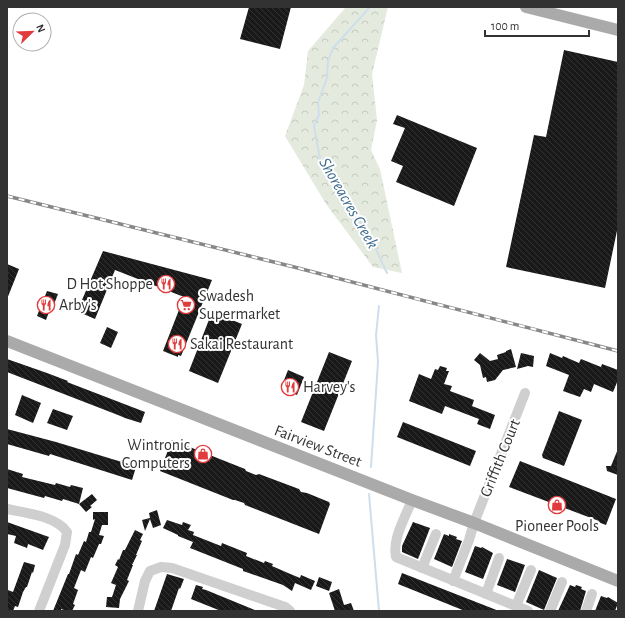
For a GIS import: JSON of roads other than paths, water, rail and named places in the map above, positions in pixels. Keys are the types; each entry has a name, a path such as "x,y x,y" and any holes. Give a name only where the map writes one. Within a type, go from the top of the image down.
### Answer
{"main road":[{"path":"526,7 618,30"},
{"name":"Fairview Street","path":"7,341 474,523 618,581"}],"street":[{"name":"Griffith Court","path":"453,581 525,393"},
{"path":"412,500 398,535 394,551 396,558 528,611"},
{"path":"7,508 52,520 63,526 67,532 65,545 39,611"},
{"path":"422,568 436,534"},
{"path":"486,594 499,558"},
{"path":"138,611 145,581 150,570 161,567 180,571 285,607 290,611"},
{"path":"516,606 531,570"},
{"path":"550,611 562,582"},
{"path":"586,611 592,594"}],"waterway":[{"name":"Shoreacres Creek","path":"370,7 333,48 328,61 327,78 318,102 319,115 314,126 320,159 372,241 387,273"},
{"name":"Shoreacres Creek","path":"371,467 378,362 376,335 379,306"},
{"name":"Shoreacres Creek","path":"369,494 379,611"}],"railway":[{"path":"7,196 294,267 618,351"}],"place":[{"name":"D Hot Shoppe","path":"166,284"},
{"name":"Arby's","path":"46,305"},
{"name":"Swadesh Supermarket","path":"186,305"},
{"name":"Sakai Restaurant","path":"177,344"},
{"name":"Harvey's","path":"290,387"},
{"name":"Wintronic Computers","path":"203,454"},
{"name":"Pioneer Pools","path":"557,505"}]}
